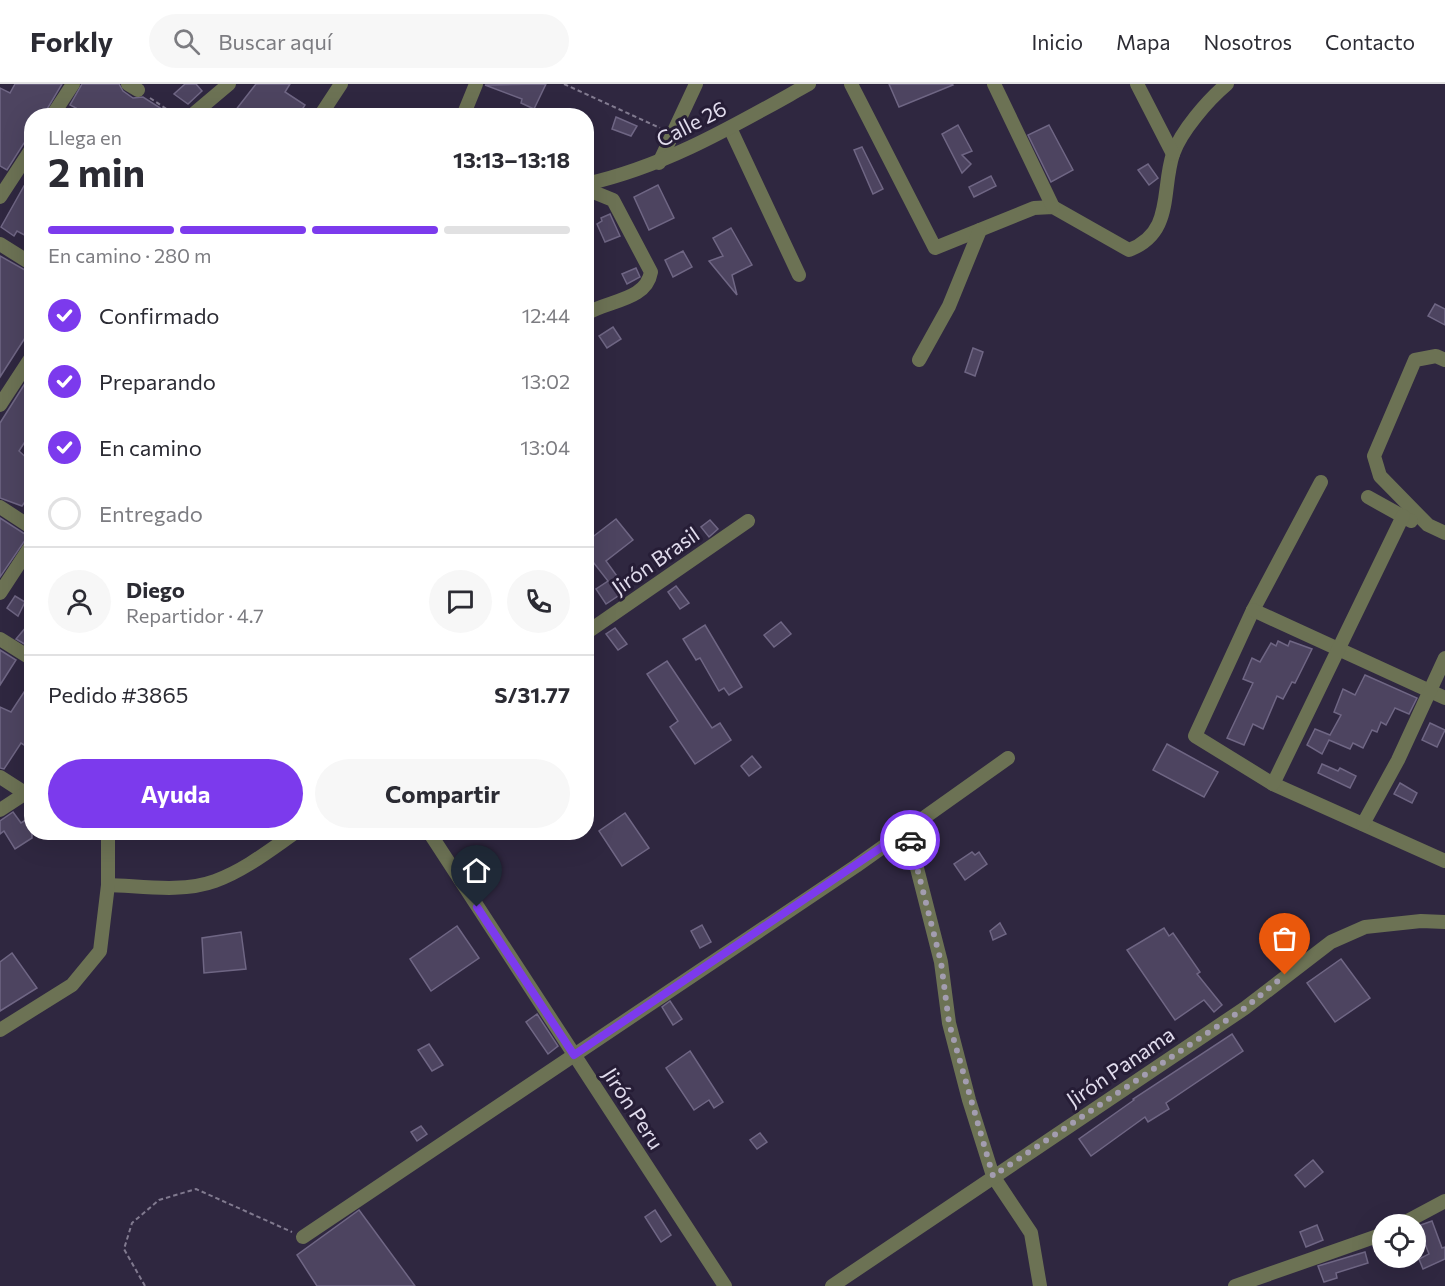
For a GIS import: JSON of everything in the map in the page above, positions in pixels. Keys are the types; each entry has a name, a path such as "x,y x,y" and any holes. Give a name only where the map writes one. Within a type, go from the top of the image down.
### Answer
{"street":[{"path":"57,108 73,84"},
{"path":"200,108 229,84"},
{"path":"325,108 341,84"},
{"path":"466,108 476,84"},
{"path":"659,163 696,84"},
{"name":"Calle 26","path":"594,182 659,163 730,128 809,84"},
{"path":"851,84 935,248 1034,208 1053,207 1129,250 1141,246 1163,217 1173,154 1200,112 1227,84"},
{"path":"994,84 1053,207"},
{"path":"1137,84 1173,154"},
{"path":"730,128 799,275"},
{"path":"0,197 24,160"},
{"path":"594,192 613,200 651,272 649,283 639,292 594,312"},
{"path":"919,360 949,306 980,230"},
{"path":"0,244 24,259"},
{"path":"1445,360 1436,356 1415,360 1374,456 1380,476 1428,525 1445,533"},
{"path":"0,405 24,369"},
{"path":"1321,482 1253,610 1195,736 1273,784 1445,861"},
{"path":"1368,497 1422,529 1428,525"},
{"path":"0,507 24,523"},
{"path":"1273,784 1403,516"},
{"name":"Jirón Brasil","path":"594,627 748,521"},
{"path":"0,593 24,556"},
{"path":"1253,610 1445,698"},
{"path":"0,639 24,654"},
{"path":"1363,824 1398,760 1445,658"},
{"path":"303,1237 907,830 1008,758"},
{"path":"0,777 24,789"},
{"path":"0,810 24,794"},
{"path":"907,830 941,962 949,1023 993,1176 1031,1233 1040,1286"},
{"path":"0,1030 72,984 100,951 108,885 108,840"},
{"path":"108,885 176,888 213,882 241,869 284,840"},
{"name":"Jirón Peru","path":"434,840 725,1286"},
{"name":"Jirón Panama","path":"832,1286 1245,1008 1331,942 1365,927 1421,921 1445,922"},
{"path":"1421,1214 1445,1201"},
{"path":"1234,1286 1264,1281 1372,1238"}],"path":[{"path":"564,84 674,134"},
{"path":"133,87 165,108"},
{"path":"145,1286 124,1249 132,1223 159,1200 196,1188 303,1237"}],"building":[{"path":"15,84 62,84 48,108 24,108 24,143 7,170 0,166 0,88 10,93"},
{"path":"82,84 119,84 123,91 133,98 143,97 160,108 76,108 70,105"},
{"path":"185,84 196,84 202,91 188,104 174,94"},
{"path":"256,84 290,84 285,92 305,105 303,108 237,108"},
{"path":"546,84 534,108 521,103 522,99 485,85"},
{"path":"889,84 952,84 953,85 899,107"},
{"path":"616,117 637,126 631,136 612,129"},
{"path":"958,125 972,151 962,155 971,164 962,173 942,134"},
{"path":"1049,125 1073,170 1051,182 1028,135"},
{"path":"862,147 883,189 873,194 854,150"},
{"path":"1148,164 1158,178 1149,185 1138,170"},
{"path":"991,176 996,186 974,197 969,187"},
{"path":"658,185 674,218 649,230 634,197"},
{"path":"24,186 24,235 17,231 14,236 1,227"},
{"path":"610,214 620,236 605,242 597,224 602,221 601,218"},
{"path":"731,228 752,265 732,275 737,295 709,261 723,256 713,238"},
{"path":"683,251 692,267 673,277 665,260"},
{"path":"0,256 24,270 24,340 0,377"},
{"path":"636,268 640,277 627,284 622,274"},
{"path":"1435,304 1445,309 1445,325 1428,316"},
{"path":"613,327 621,339 607,348 599,336"},
{"path":"973,348 983,352 975,376 965,372"},
{"path":"24,385 24,443 19,451 24,456 24,503 22,506 0,498 0,423"},
{"path":"0,518 24,533 24,542 0,577"},
{"path":"616,519 633,540 606,561 627,590 606,604 596,589 608,581 594,563 594,536"},
{"path":"710,520 718,529 709,537 701,527"},
{"path":"676,586 689,603 680,609 668,592"},
{"path":"15,596 24,601 18,616 7,608"},
{"path":"781,622 791,634 774,647 764,635"},
{"path":"705,625 742,687 729,695 724,688 719,691 700,658 696,660 683,639"},
{"path":"615,628 627,644 618,650 606,634"},
{"path":"24,630 24,644 16,639"},
{"path":"1278,641 1288,646 1290,641 1312,649 1295,683 1292,682 1283,699 1277,696 1263,729 1253,724 1244,745 1227,738 1253,683 1243,679 1252,658 1260,662 1271,643 1276,646"},
{"path":"0,650 16,660 0,685"},
{"path":"667,661 712,728 720,723 731,740 695,764 670,727 678,721 647,674"},
{"path":"1365,675 1417,698 1409,714 1395,708 1386,725 1381,722 1377,732 1372,730 1363,748 1353,743 1350,749 1329,740 1322,754 1307,745 1315,729 1330,735 1341,715 1334,712 1343,689 1355,695"},
{"path":"24,692 24,745 21,743 4,769 0,768 0,707 11,712"},
{"path":"1430,723 1445,730 1437,747 1422,740"},
{"path":"1167,744 1218,772 1204,797 1153,770"},
{"path":"752,756 761,767 749,776 741,766"},
{"path":"1322,764 1338,771 1340,768 1356,776 1350,788 1318,773"},
{"path":"1400,783 1417,793 1412,803 1394,794"},
{"path":"13,812 21,823 24,821 24,840 29,840 15,849 4,831 0,834 0,821"},
{"path":"625,813 649,848 622,866 599,831"},
{"path":"972,852 975,855 979,852 987,864 965,880 954,864"},
{"path":"1000,923 1006,934 993,940 990,931"},
{"path":"702,925 711,942 700,948 691,931"},
{"path":"457,926 479,958 431,991 410,959"},
{"path":"1164,928 1169,936 1173,933 1200,972 1197,974 1222,1005 1214,1012 1204,1000 1175,1020 1127,950"},
{"path":"241,932 246,969 204,973 202,938"},
{"path":"12,953 37,988 0,1011 0,962"},
{"path":"1341,959 1370,998 1335,1022 1307,983"},
{"path":"670,1001 682,1019 673,1025 662,1007"},
{"path":"537,1014 558,1046 548,1054 526,1022"},
{"path":"1232,1034 1243,1051 1166,1103 1169,1109 1148,1122 1145,1117 1091,1156 1079,1139 1133,1099"},
{"path":"429,1044 443,1065 432,1071 418,1050"},
{"path":"690,1051 723,1102 714,1108 709,1100 694,1110 666,1068"},
{"path":"421,1126 427,1134 417,1141 411,1132"},
{"path":"760,1133 767,1142 757,1149 750,1140"},
{"path":"1313,1160 1323,1172 1305,1187 1295,1175"},
{"path":"359,1210 415,1286 317,1286 297,1255"},
{"path":"655,1210 671,1235 661,1242 645,1217"},
{"path":"1432,1221 1442,1248 1445,1247 1445,1259 1426,1268 1426,1256 1429,1254 1426,1246 1426,1223"},
{"path":"1317,1225 1323,1240 1306,1247 1300,1232"},
{"path":"1365,1252 1368,1263 1336,1273 1337,1278 1324,1282 1318,1266"}],"way so far":[{"path":"910,840 941,962 949,1023 969,1100 993,1176 1245,1008 1285,975"}],"route":[{"path":"477,907 574,1055 907,830 910,840"}]}
